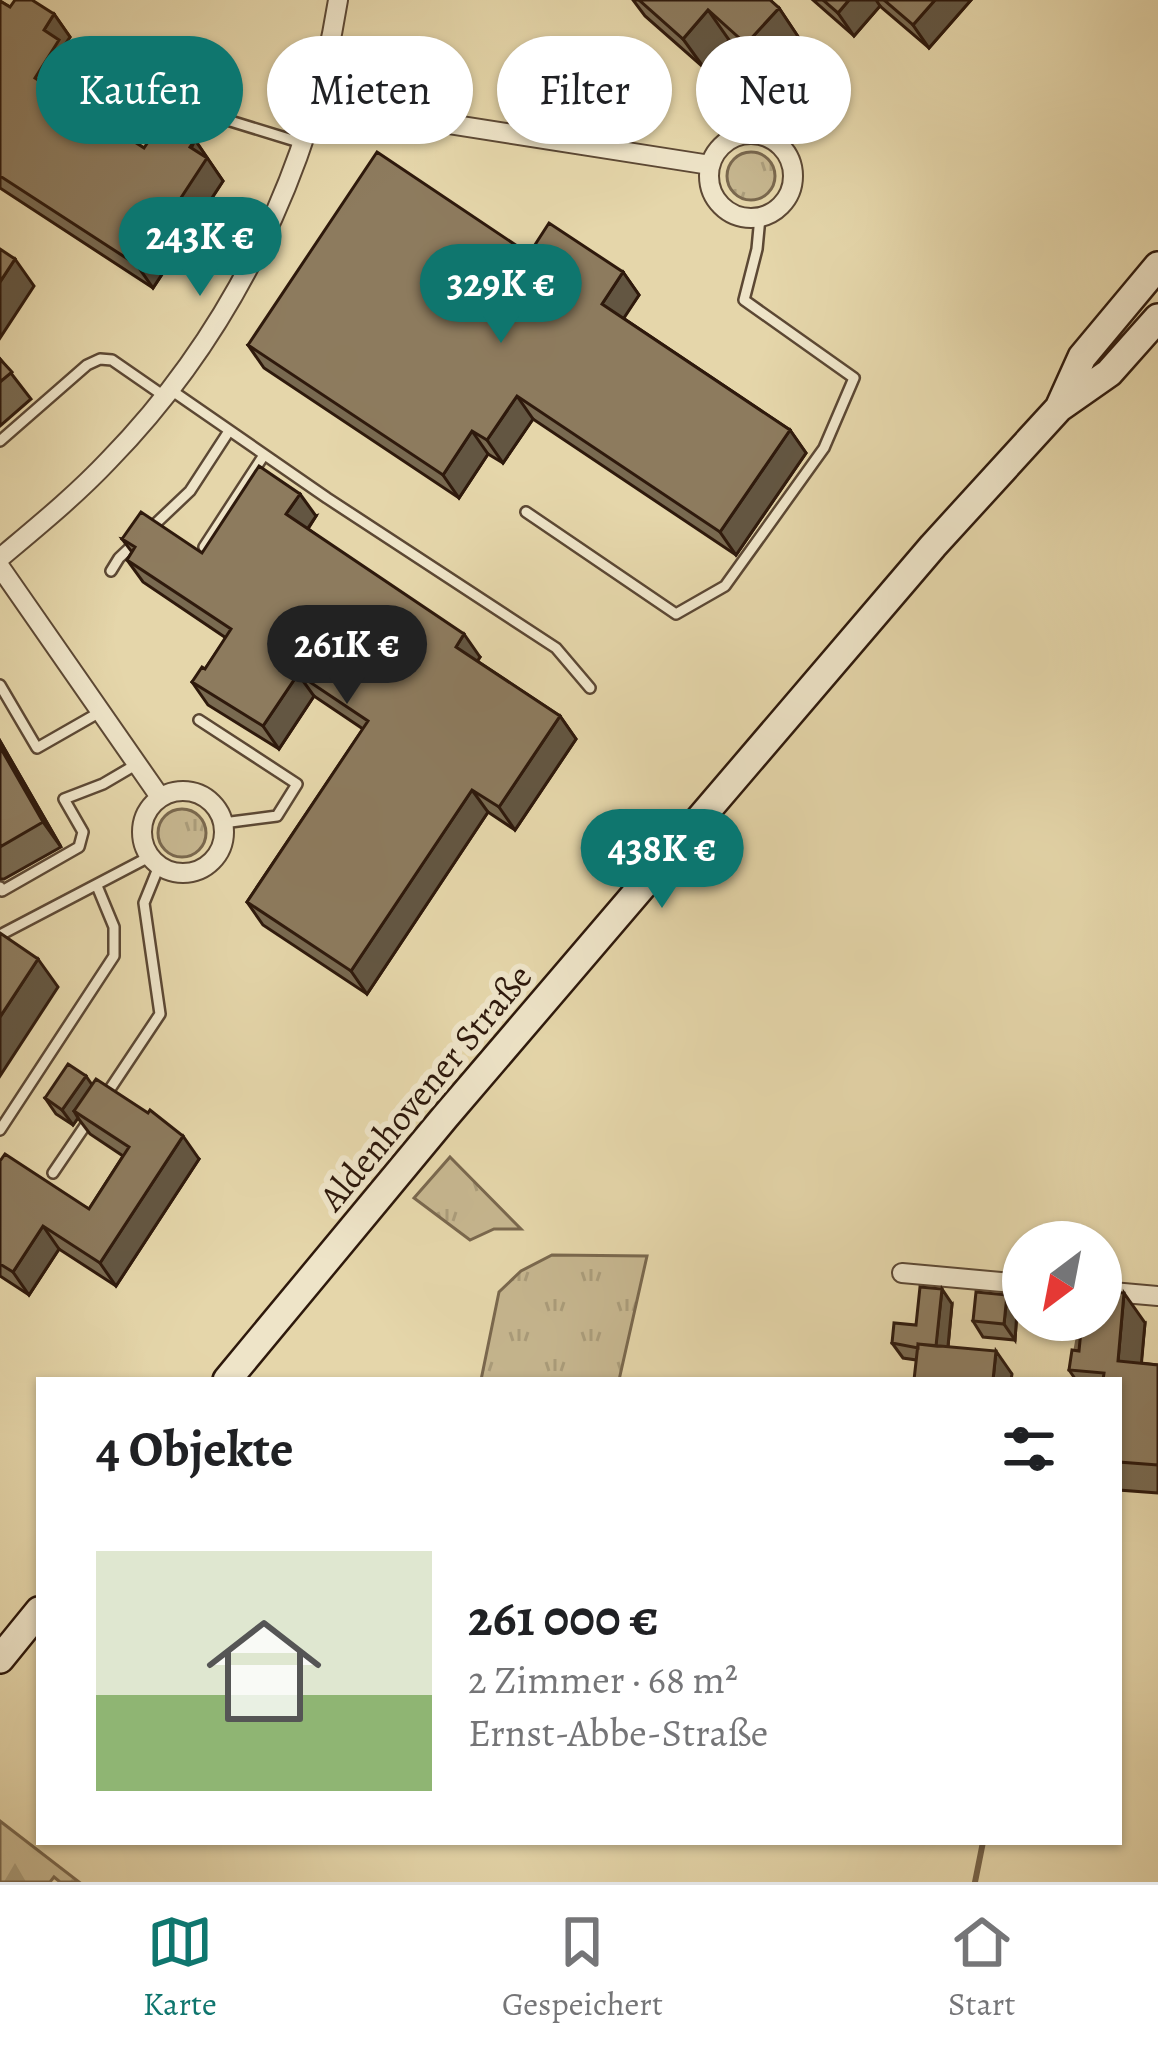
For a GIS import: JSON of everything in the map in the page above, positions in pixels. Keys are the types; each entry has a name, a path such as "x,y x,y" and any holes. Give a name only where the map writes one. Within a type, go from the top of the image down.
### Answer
{"main road":[{"name":"Aldenhovener Straße","path":"1059,407 1082,357 1158,266"},
{"name":"Aldenhovener Straße","path":"228,1377 933,546 1059,407 1109,374 1158,318"},
{"path":"0,1659 36,1615"}],"street":[{"path":"330,36 338,0"},
{"path":"473,128 710,165"},
{"path":"751,134 777,142 786,152 794,178 783,203 760,217 732,213 721,205 709,179 710,165 725,142 751,134"},
{"path":"160,797 0,562 112,458 211,336 264,237 301,144"},
{"path":"185,790 210,800 223,823 221,849 214,860 191,873 178,874 154,861 143,845 143,818 160,797 172,792 185,790"},
{"path":"902,1273 1002,1282"},
{"path":"1122,1293 1158,1296"}],"lane":[{"path":"526,512 676,614 725,586 824,448 854,378 744,300 760,217"},
{"path":"0,442 87,365 100,358 112,360 229,431 556,648 590,688"},
{"path":"111,571 190,491 229,431"},
{"path":"204,547 264,455"},
{"path":"0,686 38,748 100,712"},
{"path":"199,720 297,784 277,816 223,823"},
{"path":"0,887 2,891 79,848 83,832 64,799 104,784 136,764"},
{"path":"0,935 154,861"},
{"path":"53,1173 160,1014 144,903 154,861"},
{"path":"0,1130 114,956 114,926 97,886"}],"green space":[{"path":"751,152 768,159 775,176 768,193 751,200 734,193 727,176 734,159"},
{"path":"182,809 199,816 206,833 199,850 182,857 165,850 158,833 165,816"},
{"path":"450,1157 521,1229 494,1229 470,1240 414,1198"},
{"path":"552,1255 647,1256 620,1377 482,1377 499,1292 521,1271"},
{"path":"0,1821 79,1882 60,1882 54,1877 50,1882 0,1882"}],"building":[{"path":"15,0 32,0 54,14 44,30 53,36 36,36 36,144 138,144 144,148 147,144 192,144 190,147 207,158 137,265 0,176 0,1 10,7"},
{"path":"639,0 770,0 779,8 753,36 737,36 708,10 683,39"},
{"path":"823,0 849,0 838,13"},
{"path":"884,0 935,0 913,25"},
{"path":"377,152 529,254 549,223 623,272 602,304 790,430 720,532 517,396 487,440 472,431 443,475 248,345"},
{"path":"0,249 15,259 0,282"},
{"path":"0,359 12,372 0,382"},
{"path":"259,466 300,494 286,514 464,634 456,647 560,716 499,807 472,790 351,971 247,902 368,721 298,674 263,726 192,682 231,629 127,560 135,547 122,539 141,512 202,553"},
{"path":"0,747 43,822 0,847"},
{"path":"0,933 38,959 0,1017"},
{"path":"68,1064 86,1076 62,1110 45,1098"},
{"path":"96,1079 150,1110 183,1136 100,1263 43,1226 13,1272 0,1264 0,1161 5,1154 89,1209 129,1147 74,1111"},
{"path":"920,1287 942,1289 936,1346 892,1343 894,1323 916,1325"},
{"path":"976,1292 1002,1295 1002,1324 973,1321"},
{"path":"1080,1341 1120,1341 1118,1361 1158,1365 1158,1465 1122,1462 1122,1377 1069,1370 1072,1350 1079,1351"},
{"path":"918,1344 996,1351 993,1377 914,1377"}],"waterway":[{"path":"1075,1358 1078,1341"},
{"path":"975,1882 982,1845"}]}
